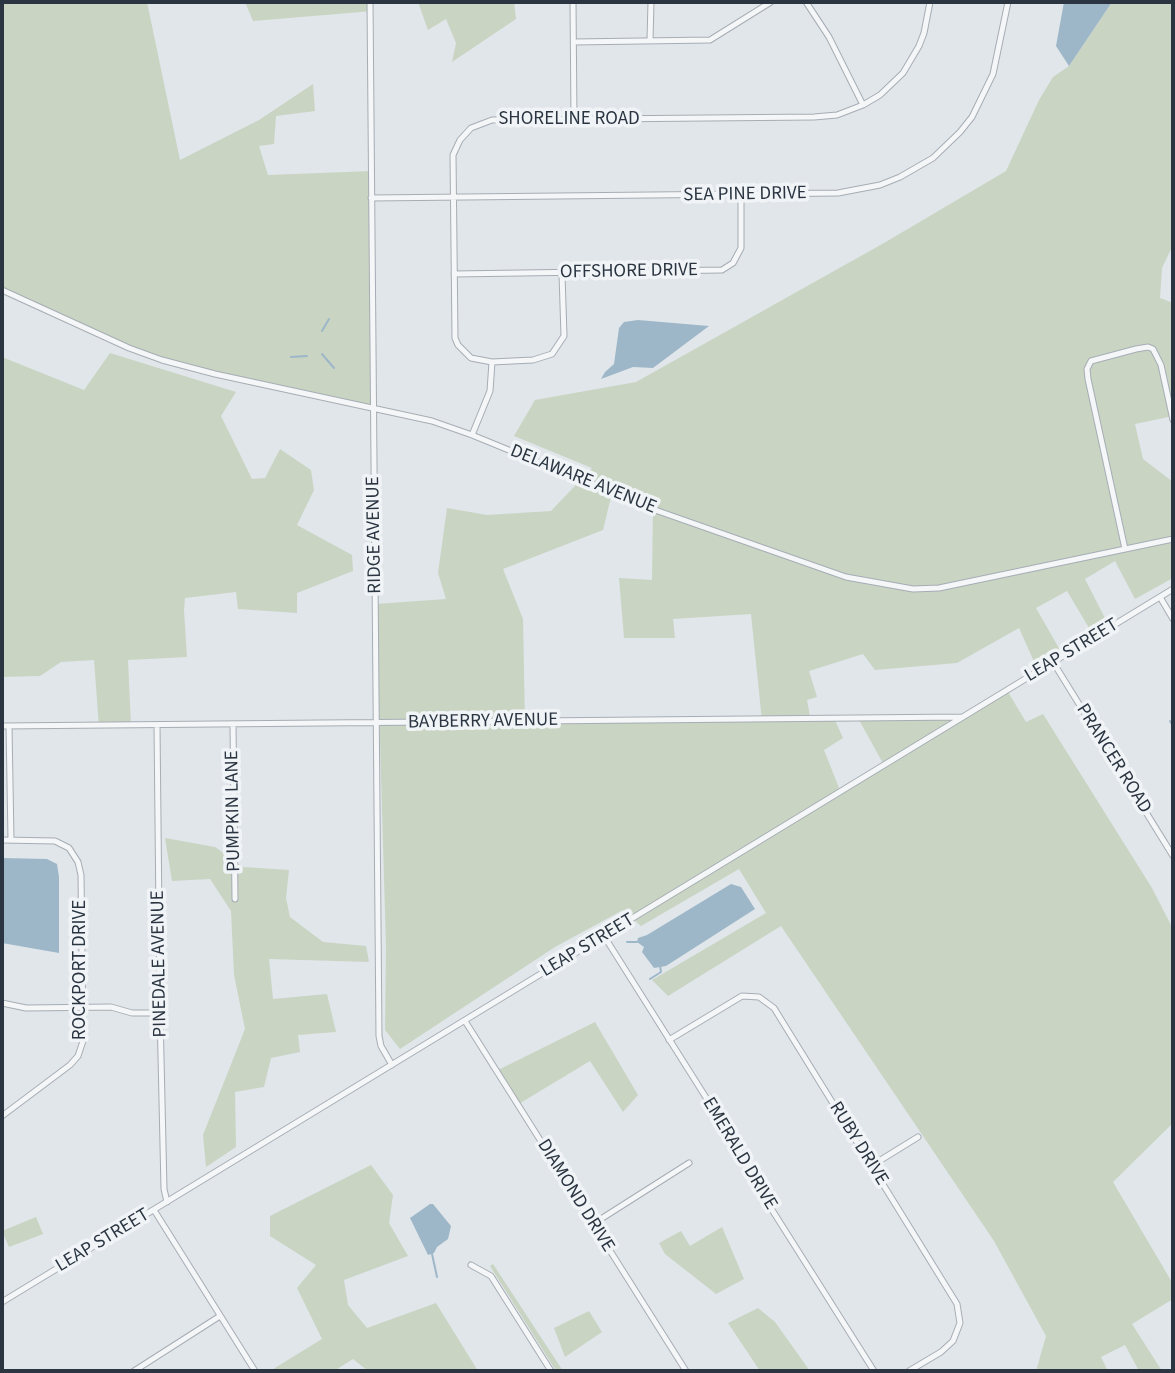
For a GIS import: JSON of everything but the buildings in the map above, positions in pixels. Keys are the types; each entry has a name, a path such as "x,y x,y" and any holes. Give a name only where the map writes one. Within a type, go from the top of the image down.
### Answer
{"street":[{"name":"RIDGE AVENUE","path":"370,2 379,1036 381,1046 392,1065"},
{"path":"573,2 574,120"},
{"path":"650,40 652,2"},
{"path":"574,42 710,40 771,2"},
{"path":"806,2 829,37 863,105"},
{"name":"SHORELINE ROAD","path":"562,274 564,336 552,354 543,358 492,362 471,358 458,345 455,338 453,155 460,140 471,128 492,120 814,117 837,114 863,105 888,89 911,62 924,33 930,2"},
{"name":"SEA PINE DRIVE","path":"371,198 741,195 860,190 900,177 933,158 966,124 989,86 997,61 1008,2"},
{"name":"OFFSHORE DRIVE","path":"454,274 722,270 733,262 741,248 741,195"},
{"name":"DELAWARE AVENUE","path":"2,290 129,348 162,360 432,421 638,503 846,577 902,587 939,588 1173,540"},
{"path":"1125,550 1088,379 1087,369 1091,360 1136,349 1153,349 1161,365 1173,420"},
{"path":"472,435 490,391 492,362"},
{"name":"LEAP STREET","path":"2,1302 1173,589"},
{"path":"1160,597 1173,619"},
{"name":"PRANCER ROAD","path":"1053,662 1173,856"},
{"name":"BAYBERRY AVENUE","path":"2,726 965,717"},
{"name":"PUMPKIN LANE","path":"233,724 235,899"},
{"name":"PINEDALE AVENUE","path":"157,725 160,1013 164,1189 167,1202"},
{"path":"9,726 12,840"},
{"name":"ROCKPORT DRIVE","path":"2,839 55,841 69,848 78,862 81,875 83,1041 76,1059 2,1116"},
{"name":"EMERALD DRIVE","path":"604,936 753,1172 761,1193 874,1371"},
{"name":"RUBY DRIVE","path":"669,1040 737,998 747,995 766,1000 774,1008 955,1299 960,1315 958,1331 950,1344 909,1371"},
{"path":"2,1003 28,1008 111,1007 132,1013 160,1013"},
{"name":"DIAMOND DRIVE","path":"465,1021 686,1371"},
{"path":"871,1166 918,1137"},
{"path":"593,1224 689,1163"},
{"path":"154,1210 255,1371"},
{"path":"471,1265 491,1276 551,1371"},
{"path":"134,1371 220,1316"}],"green space":[{"path":"2,2 147,2 180,160 259,120 313,84 315,111 276,116 274,144 259,146 268,175 372,171 373,408 162,360 2,290"},
{"path":"245,2 372,2 373,11 253,21"},
{"path":"418,2 514,2 516,19 452,62 456,43 446,19 428,30"},
{"path":"1112,2 1173,2 1173,245 1162,268 1160,298 1173,303 1173,416 1135,424 1143,459 1173,482 1173,578 1135,599 1115,561 1085,579 1110,628 1095,638 1067,591 1036,608 1064,657 1039,673 1019,628 957,663 875,670 863,654 809,671 817,697 807,700 811,722 834,718 843,738 824,750 841,793 885,767 858,718 968,716 1008,692 1026,722 1043,714 1152,888 1173,929 1173,1123 1113,1182 1173,1284 1173,1299 1132,1324 1162,1371 1139,1371 1125,1345 1101,1357 1108,1371 1036,1371 1046,1336 994,1241 781,926 668,996 652,980 766,913 739,869 641,926 623,910 555,947 400,1049 385,1030 386,946 376,604 446,599 438,573 447,508 487,515 551,511 592,468 514,436 535,400 636,382 884,243 1006,171 1039,100 1053,77 1069,66","holes":["612,493 653,508 652,580 619,578 624,638 675,638 673,619 751,614 762,721 525,724 523,619 503,569 603,530"]},
{"path":"110,353 236,392 221,416 252,479 265,478 280,449 311,470 314,490 297,525 352,555 353,571 297,593 297,613 238,609 236,592 185,598 187,657 128,660 131,726 99,727 94,660 61,662 40,676 2,677 2,357 84,390"},
{"path":"165,838 215,847 243,867 289,870 286,898 290,917 323,942 366,946 369,962 269,959 273,999 327,994 336,1032 298,1035 300,1052 271,1058 264,1087 235,1092 236,1147 206,1167 203,1135 245,1029 234,975 231,911 210,879 172,881"},
{"path":"595,1022 638,1095 623,1112 590,1061 517,1105 496,1071"},
{"path":"371,1165 393,1195 389,1223 408,1256 344,1280 348,1305 367,1328 436,1303 478,1371 368,1371 353,1359 334,1371 270,1371 322,1339 297,1288 316,1265 270,1236 270,1216"},
{"path":"36,1217 43,1234 9,1247 2,1231"},
{"path":"722,1227 744,1279 716,1294 665,1254 659,1243 681,1231 690,1246"},
{"path":"493,1264 563,1371 556,1371 490,1266"},
{"path":"758,1308 775,1322 810,1371 760,1371 728,1323"},
{"path":"589,1311 602,1332 565,1357 554,1328"}],"water":[{"path":"1064,2 1112,2 1069,66 1056,46"},
{"path":"638,320 709,326 653,368 633,367 601,379 614,364 619,328 624,322"},
{"path":"2,858 47,859 57,864 59,953 2,943"},
{"path":"731,884 741,887 755,909 666,966 654,968 642,952 644,947 637,942 638,938"},
{"path":"433,1204 451,1226 448,1239 437,1247 434,1253 428,1255 410,1218"}],"waterway":[{"path":"322,331 329,319"},
{"path":"322,354 334,368"},
{"path":"291,357 307,356"},
{"path":"1170,721 1173,726"},
{"path":"627,942 637,942"},
{"path":"650,979 661,972 660,965"},
{"path":"432,1254 437,1277"}]}
